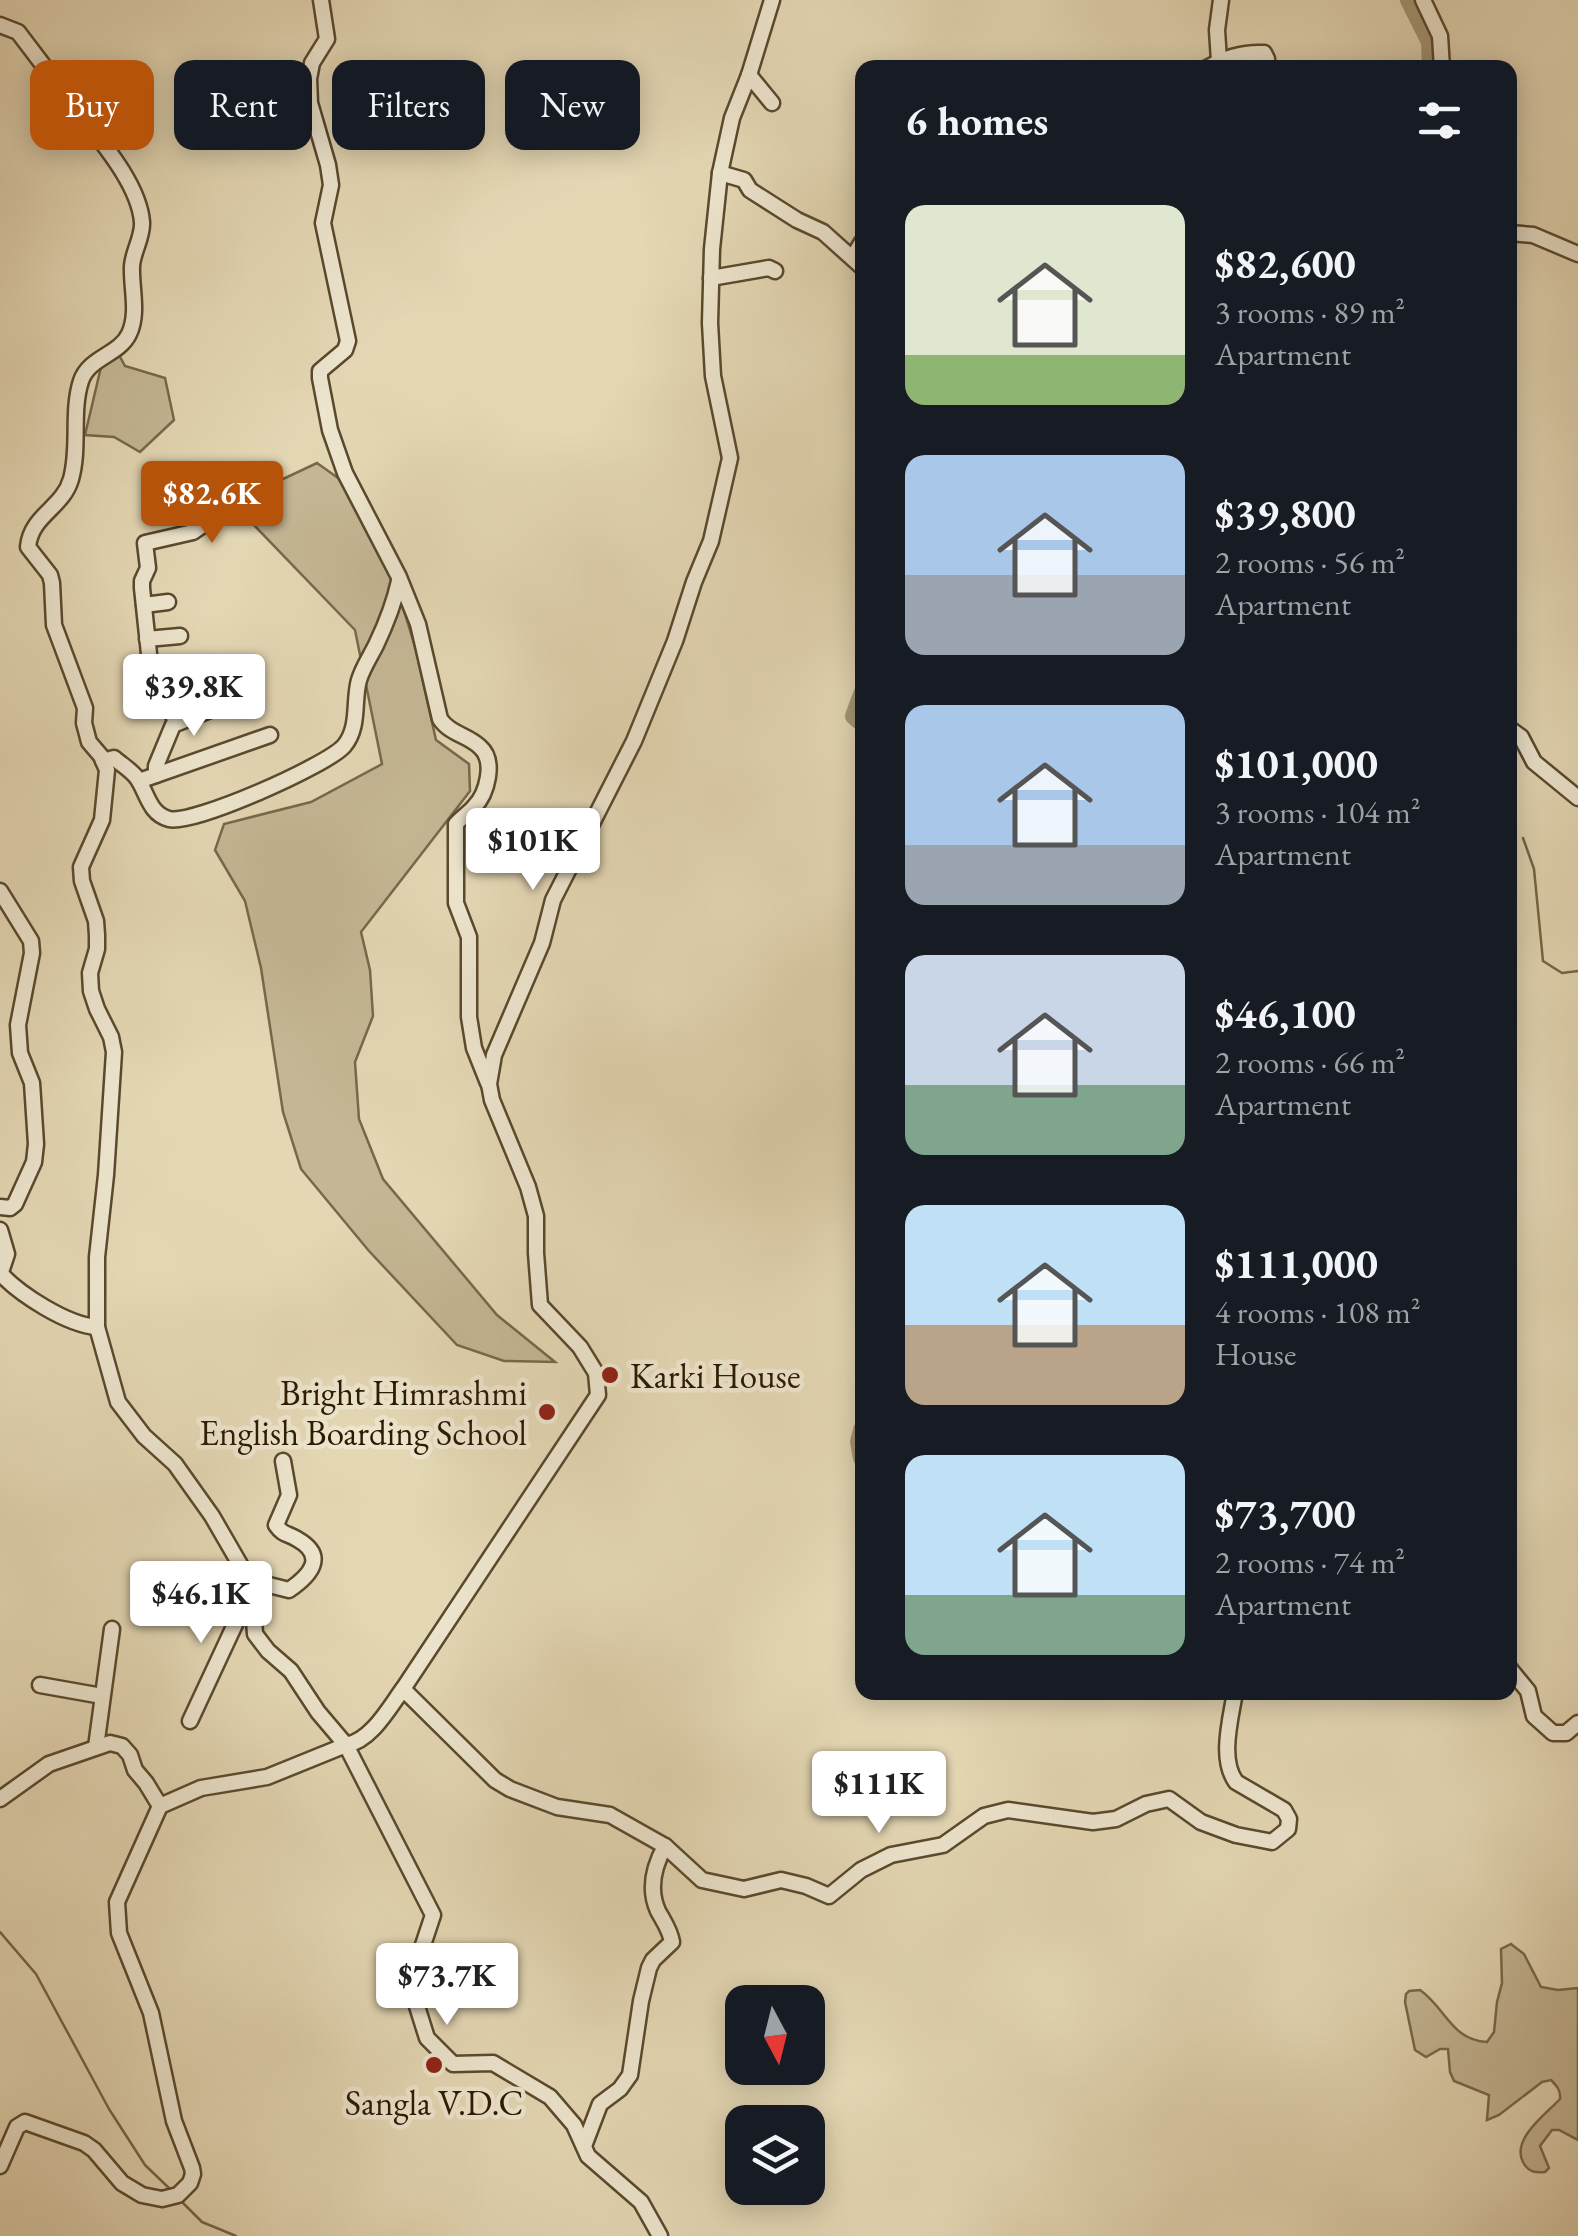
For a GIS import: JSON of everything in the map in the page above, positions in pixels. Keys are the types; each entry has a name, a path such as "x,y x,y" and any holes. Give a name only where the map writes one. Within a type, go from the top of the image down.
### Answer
{"street":[{"path":"0,2166 16,2127 25,2122 84,2142 122,2183 142,2195 170,2198 190,2183 192,2168 174,2121 151,2013 122,1943 117,1916 117,1902 160,1806 201,1788 267,1777 357,1743 404,1690 598,1395 596,1373 580,1347 540,1305 536,1216 474,1048 469,938 456,903 456,824 477,805 488,774 488,759 482,748 446,728 440,719 418,624 400,577 346,473 330,430 320,371 345,350 348,341 324,223 332,185 310,103 312,63 327,40 321,0"},
{"path":"489,1084 494,1055 542,944 554,900 634,741 712,541 730,458 713,376 710,324 720,173 732,118 772,0"},
{"path":"1213,60 1221,0"},
{"path":"1423,0 1440,36 1442,60"},
{"path":"0,25 18,32 120,167 142,224 132,265 134,308 129,334 122,344 86,370 77,401 77,446 68,488 35,524 28,548 50,574 54,625 84,708 89,742 107,770 104,810 82,867 82,881 96,921 91,990 114,1052 97,1257 97,1327 118,1402 131,1422 175,1464 212,1516 250,1585 255,1634 291,1672 346,1744 433,1915 410,1984 427,2038 453,2064 493,2063 550,2097 574,2125 588,2156 641,2202 660,2236"},
{"path":"1226,60 1253,52 1264,53 1267,60"},
{"path":"749,75 772,103"},
{"path":"720,173 744,180 750,190 822,232 855,260"},
{"path":"1517,234 1533,235 1578,254"},
{"path":"711,278 775,270"},
{"path":"177,722 152,682 144,605 148,568 145,544 193,532 243,498"},
{"path":"144,578 161,576"},
{"path":"103,761 114,758 134,774 156,812 167,819 182,820 248,796 334,754 346,744 352,728 361,673 389,617 400,577"},
{"path":"144,605 168,602"},
{"path":"147,639 180,636"},
{"path":"152,682 181,676"},
{"path":"156,774 174,724 225,704"},
{"path":"1517,734 1534,762 1578,798"},
{"path":"139,781 270,735"},
{"path":"0,891 30,941 32,952 18,1025 20,1054 32,1083 36,1144 34,1162 15,1204 0,1207"},
{"path":"0,1230 7,1254 1,1272 6,1280 76,1323 97,1327"},
{"path":"250,1585 289,1590 315,1560 308,1548 283,1534 276,1525 288,1495 283,1461"},
{"path":"190,1721 250,1585"},
{"path":"96,1747 112,1629"},
{"path":"1517,1678 1528,1691 1534,1716 1552,1733 1566,1734 1578,1723"},
{"path":"40,1685 102,1696"},
{"path":"404,1690 495,1780 510,1789 557,1807 610,1816 665,1846 702,1880 744,1890 780,1880 829,1896 861,1870 891,1855 943,1845 984,1816 1008,1810 1093,1822 1116,1819 1146,1804 1170,1799 1201,1822 1236,1835 1272,1842 1288,1829 1289,1818 1284,1810 1230,1775 1227,1734 1233,1700"},
{"path":"0,1799 48,1764 110,1744 122,1746 130,1755 134,1770 160,1806"},
{"path":"584,2146 600,2104 620,2089 630,2075 640,2001 649,1968 672,1942 655,1904 653,1880 665,1846"}],"shaded area":[{"path":"119,355 125,366 165,378 174,420 140,452 114,437 85,435 101,367"},
{"path":"317,463 348,485 388,558 416,650 436,740 469,764 470,791 361,932 370,970 373,1016 355,1062 359,1119 383,1179 497,1315 555,1362 504,1361 457,1345 369,1251 301,1169 283,1112 261,968 245,901 215,850 224,824 311,802 382,764 355,630 251,522 266,487"},
{"path":"1511,1944 1524,1954 1541,1987 1578,1988 1578,2140 1552,2130 1540,2146 1549,2168 1545,2172 1530,2170 1521,2153 1526,2136 1560,2099 1555,2084 1551,2080 1542,2082 1487,2120 1489,2095 1454,2081 1448,2049 1426,2057 1415,2050 1405,2002 1409,1991 1420,1990 1465,2036 1487,2042 1494,2032 1502,1983 1501,1949"}],"waterway":[{"path":"1409,0 1430,42 1431,60"},
{"path":"855,713 855,717"},
{"path":"1523,838 1534,869 1543,961 1562,973 1578,971"},
{"path":"0,1932 36,1974 109,2109 145,2165 171,2190"},
{"path":"180,2200 202,2222 236,2236"}],"place":[{"name":"Karki House","path":"610,1375"},
{"name":"Bright Himrashmi English Boarding School","path":"547,1412"},
{"name":"Sangla V.D.C","path":"434,2065"}]}
